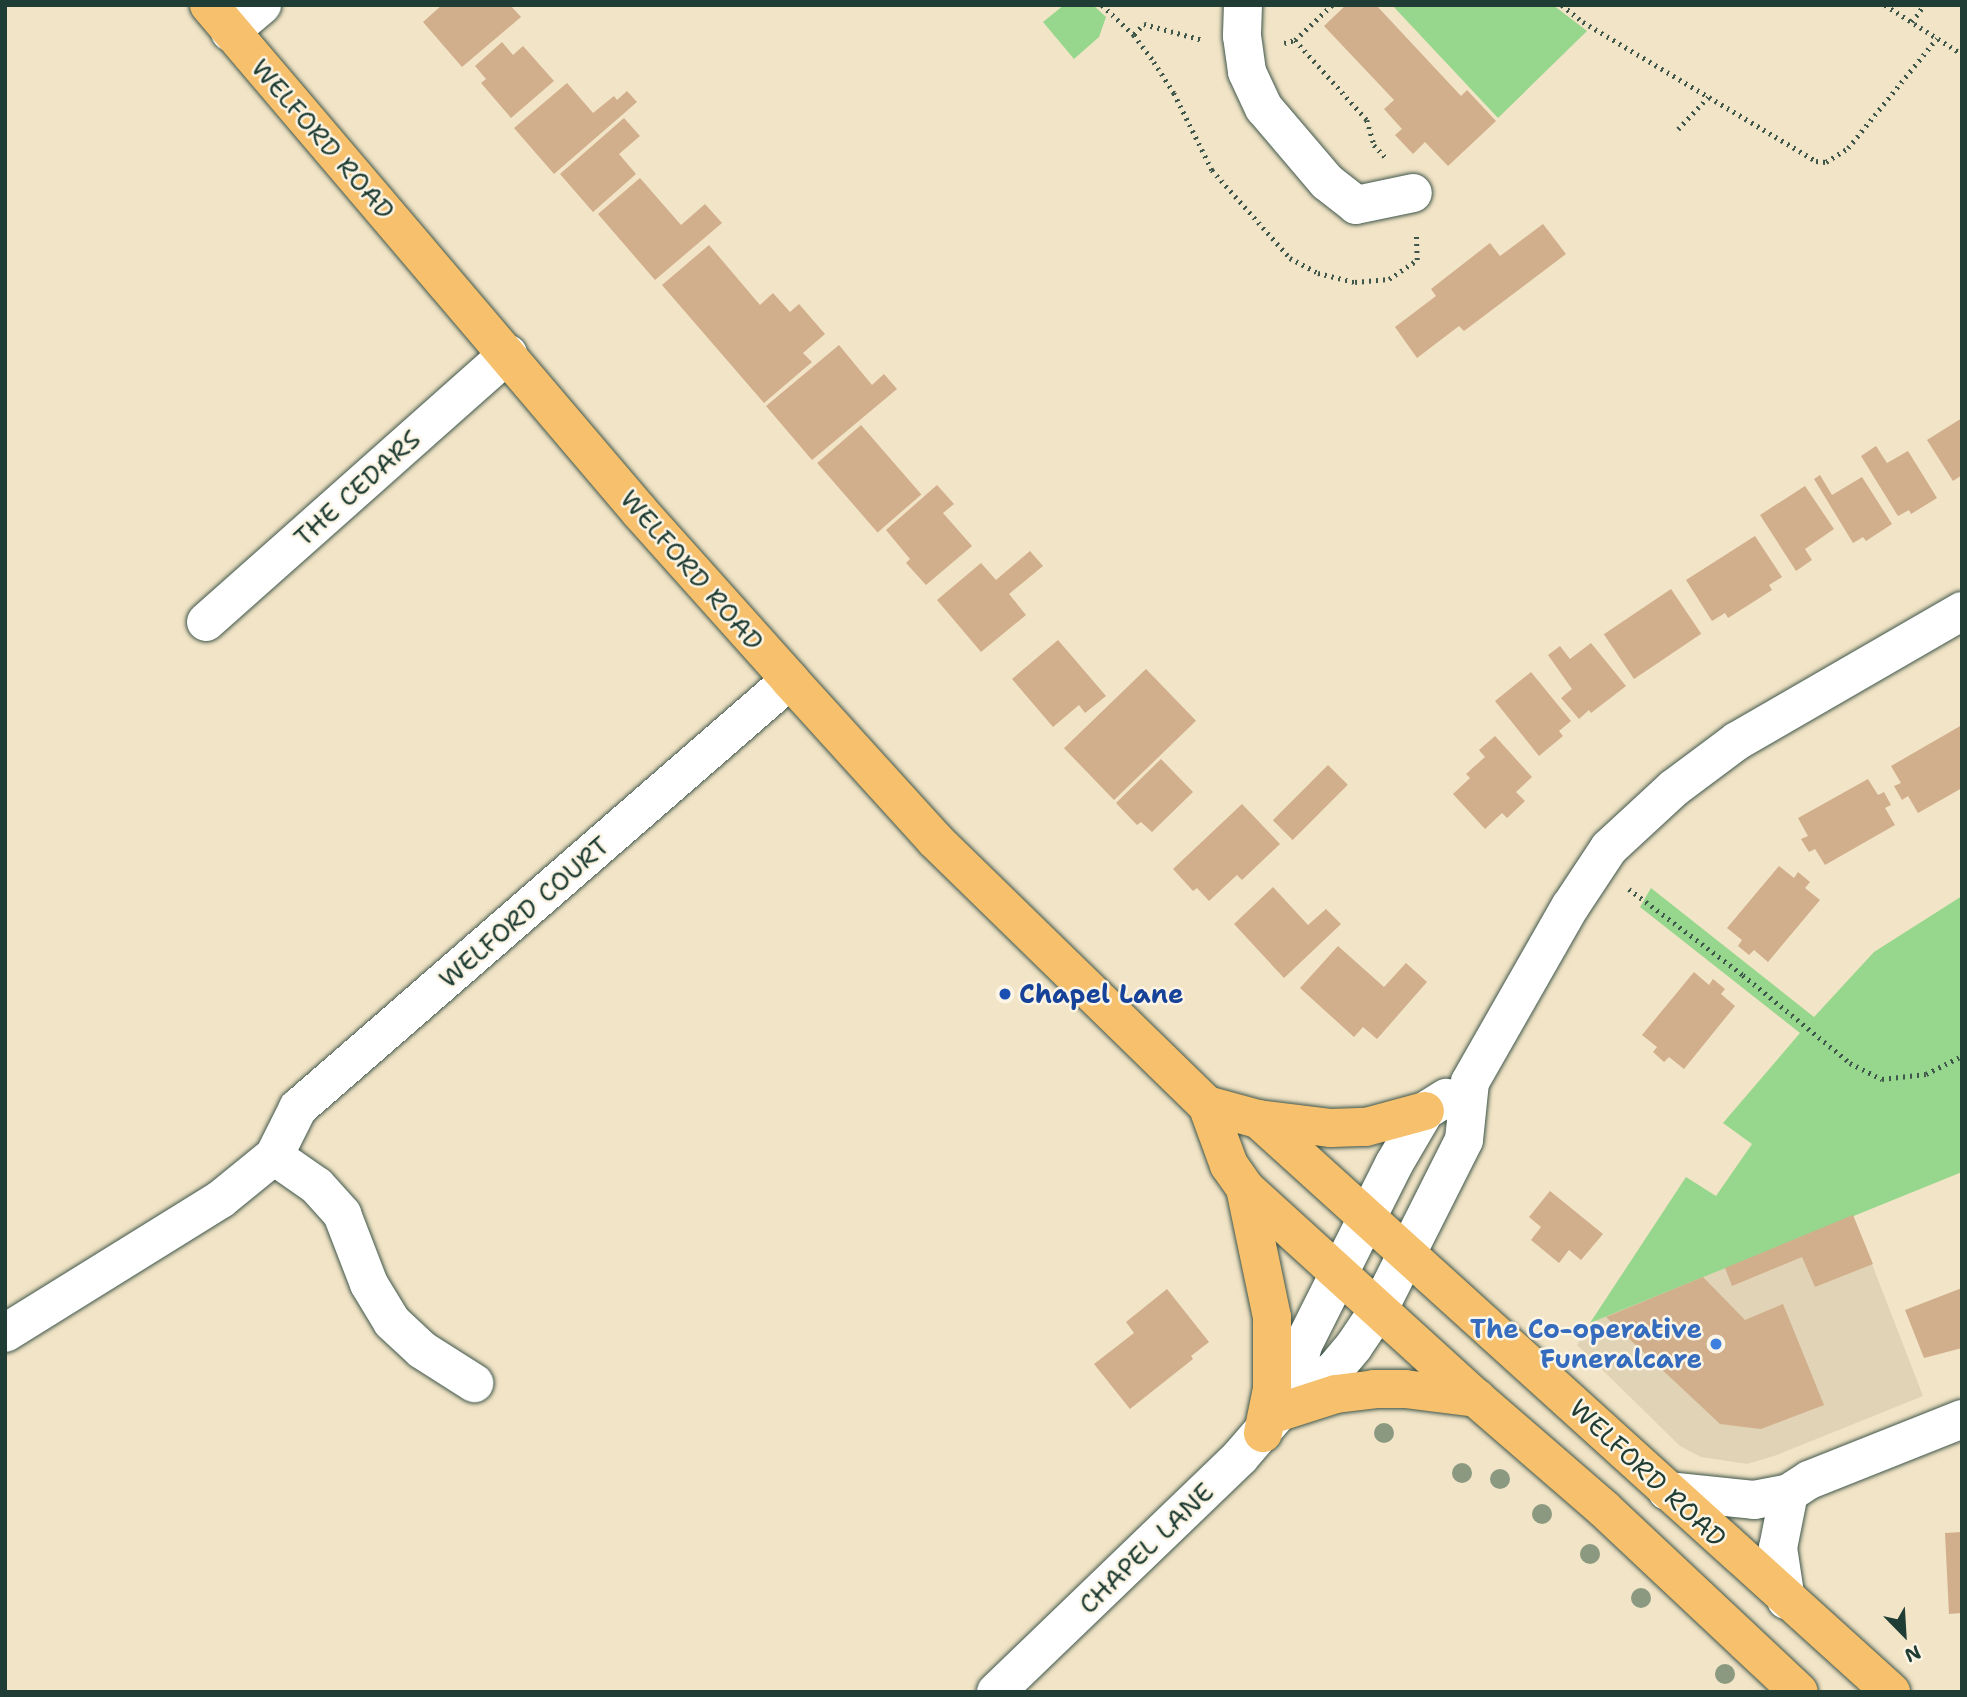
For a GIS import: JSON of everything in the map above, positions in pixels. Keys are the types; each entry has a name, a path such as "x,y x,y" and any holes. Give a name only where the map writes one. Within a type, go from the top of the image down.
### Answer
{"main road":[{"name":"WELFORD ROAD","path":"219,18 640,512 935,840 1207,1105 1229,1165 1245,1188 1476,1398 1604,1509 1799,1692"},
{"name":"WELFORD ROAD","path":"1207,1105 1258,1119 1786,1600 1891,1692"},
{"path":"1258,1119 1331,1128 1366,1127 1425,1111"},
{"path":"1245,1188 1272,1317 1272,1389 1278,1415 1335,1394 1374,1389 1405,1389 1476,1398"}],"street":[{"path":"219,18 262,5"},
{"path":"1243,5 1242,36 1247,72 1264,108 1327,182 1356,205 1413,192"},
{"name":"THE CEDARS","path":"206,622 508,354"},
{"path":"1278,1415 1303,1345 1367,1217 1425,1111 1470,1082 1570,907 1609,848 1674,788 1737,741 1962,611"},
{"name":"WELFORD COURT","path":"5,1333 221,1199 274,1156 298,1108 790,680"},
{"name":"CHAPEL LANE","path":"996,1692 1278,1415 1334,1370 1380,1308 1464,1140 1470,1082"},
{"path":"274,1156 317,1186 342,1213 369,1284 392,1322 422,1350 474,1383"},
{"path":"1667,1491 1754,1500 1790,1493 1809,1480 1962,1419"},
{"path":"1786,1600 1778,1548 1790,1493"}],"path":[{"path":"1562,5 1583,22 1816,161 1826,162 1848,148 1937,38"},
{"path":"1885,5 1962,54"},
{"path":"1912,22 1924,5"},
{"path":"1678,130 1708,96"},
{"path":"1598,866 1743,975 1850,1063 1882,1079 1926,1074 1962,1056"}],"shaded area":[{"path":"1853,1215 1923,1396 1777,1455 1747,1464 1701,1457 1680,1446 1577,1345 1590,1323"}],"green space":[{"path":"1064,5 1093,5 1106,17 1099,37 1074,59 1043,22"},
{"path":"1392,5 1553,5 1587,31 1498,118"},
{"path":"1651,888 1814,1017 1874,952 1962,896 1962,1172 1590,1323 1686,1177 1716,1196 1752,1144 1723,1123 1800,1033 1640,907"}],"building":[{"path":"442,5 510,5 521,17 462,67 423,22"},
{"path":"1346,5 1376,5 1461,96 1467,90 1496,121 1448,166 1425,142 1413,154 1395,135 1402,129 1384,109 1394,100 1324,26"},
{"path":"502,42 513,55 523,46 554,81 511,118 481,83 486,79 475,66"},
{"path":"567,83 593,113 614,96 617,100 627,91 637,102 554,174 514,128"},
{"path":"624,118 640,136 619,154 636,174 593,212 560,174"},
{"path":"640,178 681,225 705,204 722,223 655,280 598,214"},
{"path":"1543,224 1566,254 1464,331 1459,326 1417,358 1395,327 1436,296 1431,289 1490,243 1500,256"},
{"path":"709,245 760,305 773,293 790,312 799,304 825,334 803,353 812,362 764,403 662,285"},
{"path":"839,345 872,385 884,374 897,389 812,460 766,406"},
{"path":"1962,418 1962,475 1953,481 1927,440"},
{"path":"861,425 921,494 878,532 817,463"},
{"path":"1876,446 1887,463 1908,451 1937,498 1911,514 1909,510 1898,516 1861,456"},
{"path":"1820,475 1832,495 1862,477 1892,524 1866,541 1863,537 1853,543 1814,479"},
{"path":"937,485 954,504 943,513 972,546 926,585 906,563 910,559 886,530"},
{"path":"1805,486 1834,529 1805,549 1812,560 1796,571 1760,515"},
{"path":"1755,536 1782,577 1769,585 1772,590 1728,618 1725,613 1712,621 1686,580"},
{"path":"1030,551 1043,566 1009,594 1026,615 981,652 937,600 981,563 996,580"},
{"path":"1671,589 1701,634 1634,679 1604,634"},
{"path":"1058,640 1106,696 1085,713 1079,705 1053,727 1012,679"},
{"path":"1591,643 1626,686 1579,719 1561,698 1572,689 1548,655 1560,646 1570,659"},
{"path":"1146,669 1196,721 1114,800 1064,748"},
{"path":"1531,672 1571,721 1559,731 1563,736 1539,756 1495,701"},
{"path":"1962,725 1962,788 1918,813 1908,796 1902,800 1894,786 1901,783 1891,766"},
{"path":"1495,736 1532,777 1516,792 1525,801 1507,818 1502,813 1485,829 1453,794 1470,778 1466,774 1485,757 1479,750"},
{"path":"1161,759 1193,792 1152,832 1141,822 1137,825 1116,803"},
{"path":"1328,765 1348,785 1293,840 1273,820"},
{"path":"1868,779 1878,795 1884,792 1891,805 1885,808 1895,825 1825,865 1815,849 1809,852 1801,839 1808,836 1798,818"},
{"path":"1242,804 1280,844 1242,880 1237,875 1209,901 1197,888 1193,891 1173,869"},
{"path":"1779,866 1794,878 1798,872 1810,882 1805,888 1820,900 1768,962 1754,950 1749,955 1738,946 1742,940 1727,928"},
{"path":"1273,887 1308,925 1326,909 1341,924 1284,978 1234,924"},
{"path":"1338,946 1384,987 1406,963 1427,982 1377,1039 1363,1027 1354,1037 1300,988"},
{"path":"1694,972 1709,985 1713,979 1725,989 1721,994 1735,1006 1684,1069 1669,1057 1664,1062 1653,1052 1657,1047 1642,1035"},
{"path":"1550,1191 1603,1234 1581,1260 1569,1250 1559,1263 1531,1240 1541,1227 1529,1217"},
{"path":"1853,1215 1873,1264 1815,1287 1802,1257 1732,1286 1725,1268"},
{"name":"The Co-operative Funeralcare","path":"1703,1277 1745,1320 1783,1304 1824,1405 1761,1429 1720,1424 1606,1317"},
{"path":"1962,1288 1962,1348 1924,1358 1905,1310"},
{"path":"1167,1289 1209,1342 1191,1356 1193,1359 1130,1409 1094,1364 1134,1333 1126,1322"},
{"path":"1962,1532 1962,1613 1949,1614 1945,1533"}],"place":[{"name":"Chapel Lane","path":"1005,994"},
{"name":"The Co-operative Funeralcare","path":"1716,1344"}]}
